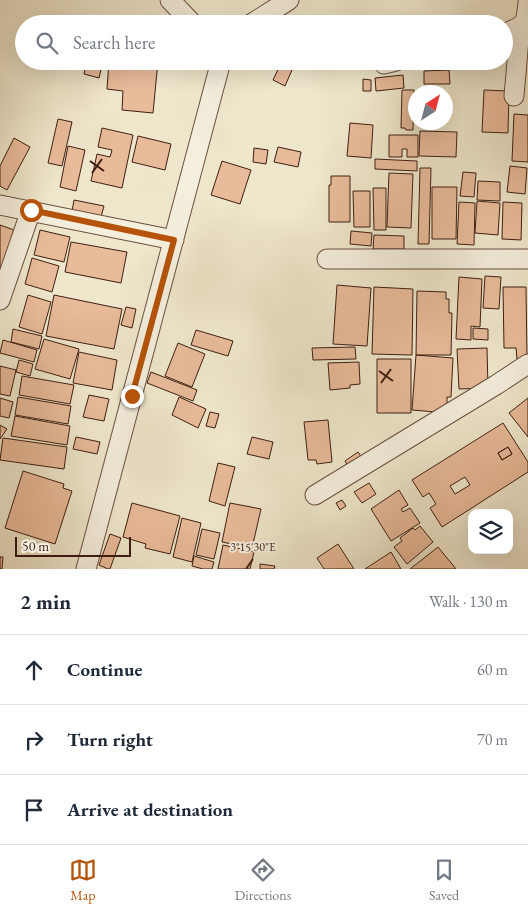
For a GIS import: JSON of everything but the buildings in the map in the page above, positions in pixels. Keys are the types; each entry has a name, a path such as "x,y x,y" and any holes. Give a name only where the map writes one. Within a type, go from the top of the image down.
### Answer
{"street":[{"path":"170,0 184,15"},
{"path":"265,15 289,0"},
{"path":"513,29 527,20 528,2"},
{"path":"513,63 514,96"},
{"path":"86,569 174,240 216,70"},
{"path":"0,205 174,240"},
{"path":"0,300 31,210"},
{"path":"327,259 528,259"},
{"path":"315,495 528,364"}],"route":[{"path":"31,210 174,240 132,396"}]}
